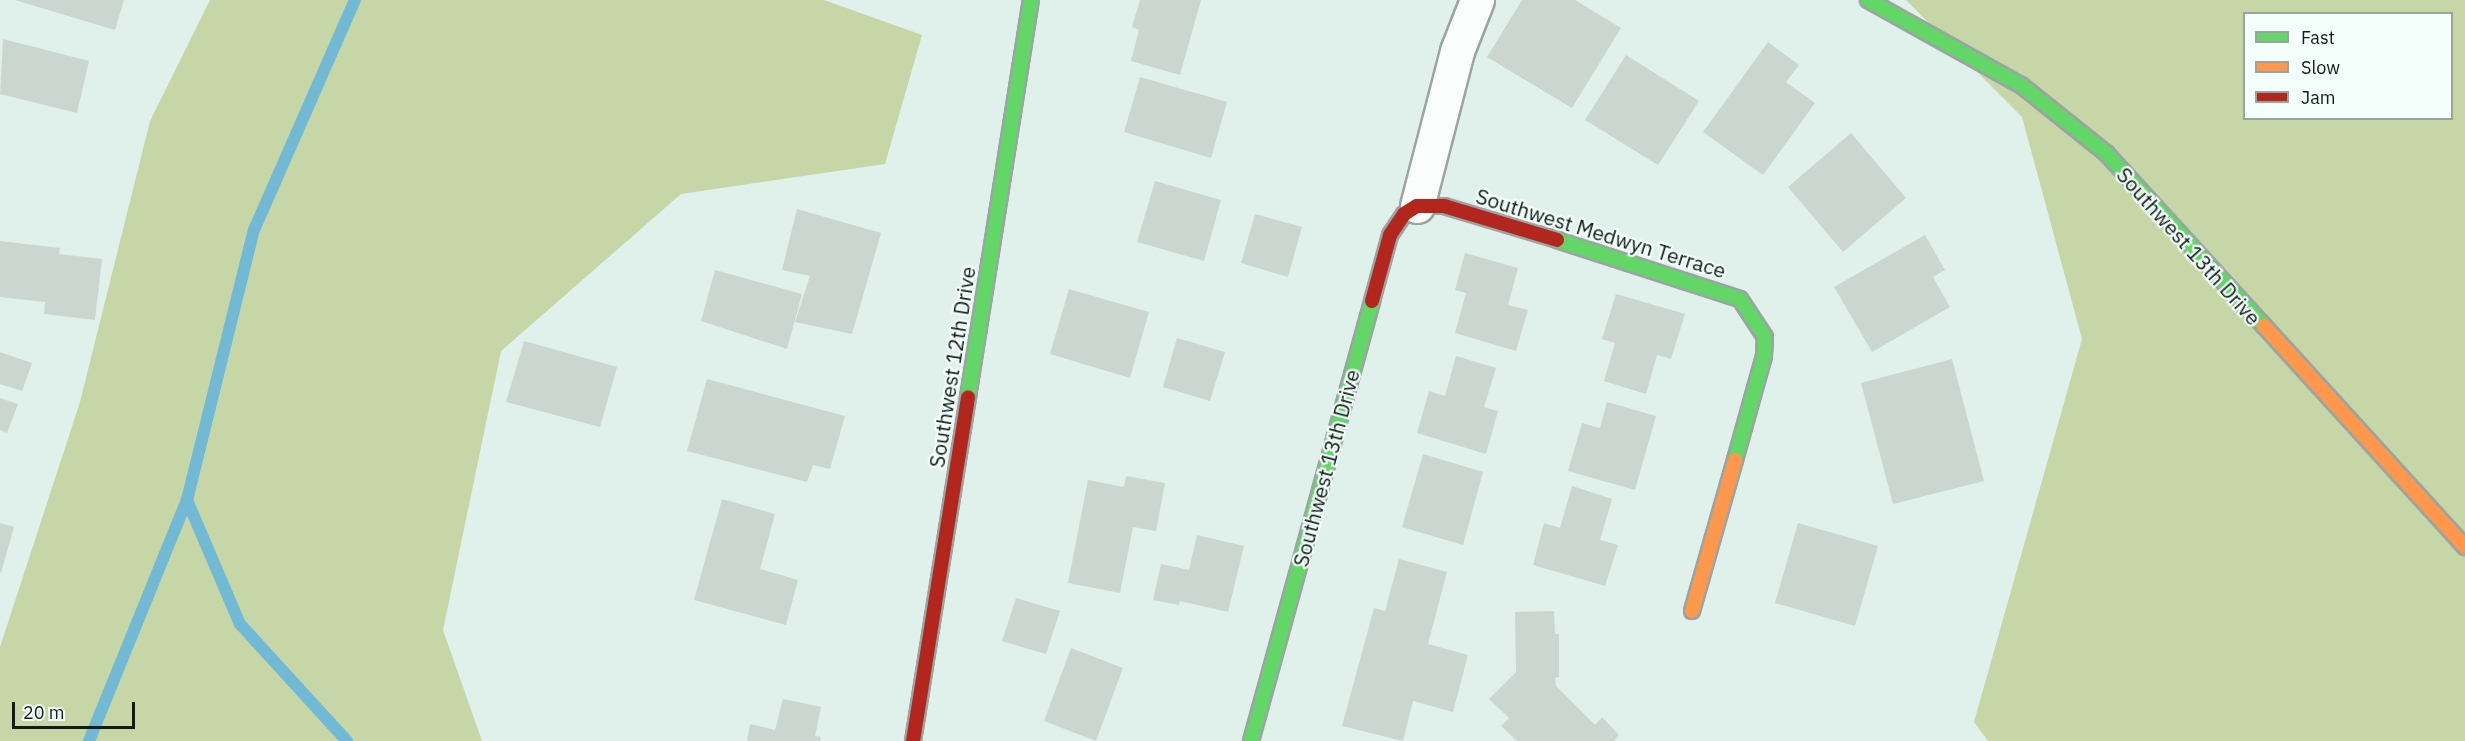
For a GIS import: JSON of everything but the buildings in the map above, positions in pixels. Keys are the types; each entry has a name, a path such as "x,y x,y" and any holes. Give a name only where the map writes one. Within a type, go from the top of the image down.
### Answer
{"street":[{"name":"Southwest 12th Drive","path":"914,741 1031,0"},
{"path":"1430,206 1457,51 1477,0"},
{"name":"Southwest 13th Drive","path":"1868,0 2021,85 2106,153 2465,547"},
{"name":"Southwest Medwyn Terrace","path":"1430,206 1714,288 1740,299 1756,319 1765,337 1764,356 1692,611"},
{"name":"Southwest 13th Drive","path":"1251,741 1390,235 1404,214 1430,206"}],"green space":[{"path":"210,0 824,0 922,35 885,164 681,194 501,351 443,630 482,741 0,741 0,647 80,402 150,121"},
{"path":"1906,0 2465,0 2465,741 1988,741 1974,722 2082,339 2022,117"}],"waterway":[{"path":"89,741 187,500 254,230 355,0"},
{"path":"187,500 240,624 347,741"}],"traffic: fast":[{"path":"968,397 1031,0"},
{"path":"1868,0 2021,85 2106,153 2264,326"},
{"path":"1557,240 1740,299 1765,337 1764,356 1735,460"},
{"path":"1251,741 1372,301"}],"traffic: slow":[{"path":"2264,326 2465,547"},
{"path":"1692,611 1735,460"}],"traffic: jam":[{"path":"1372,301 1390,235 1404,214 1417,206 1444,206 1557,240"},
{"path":"913,741 968,397"}]}
